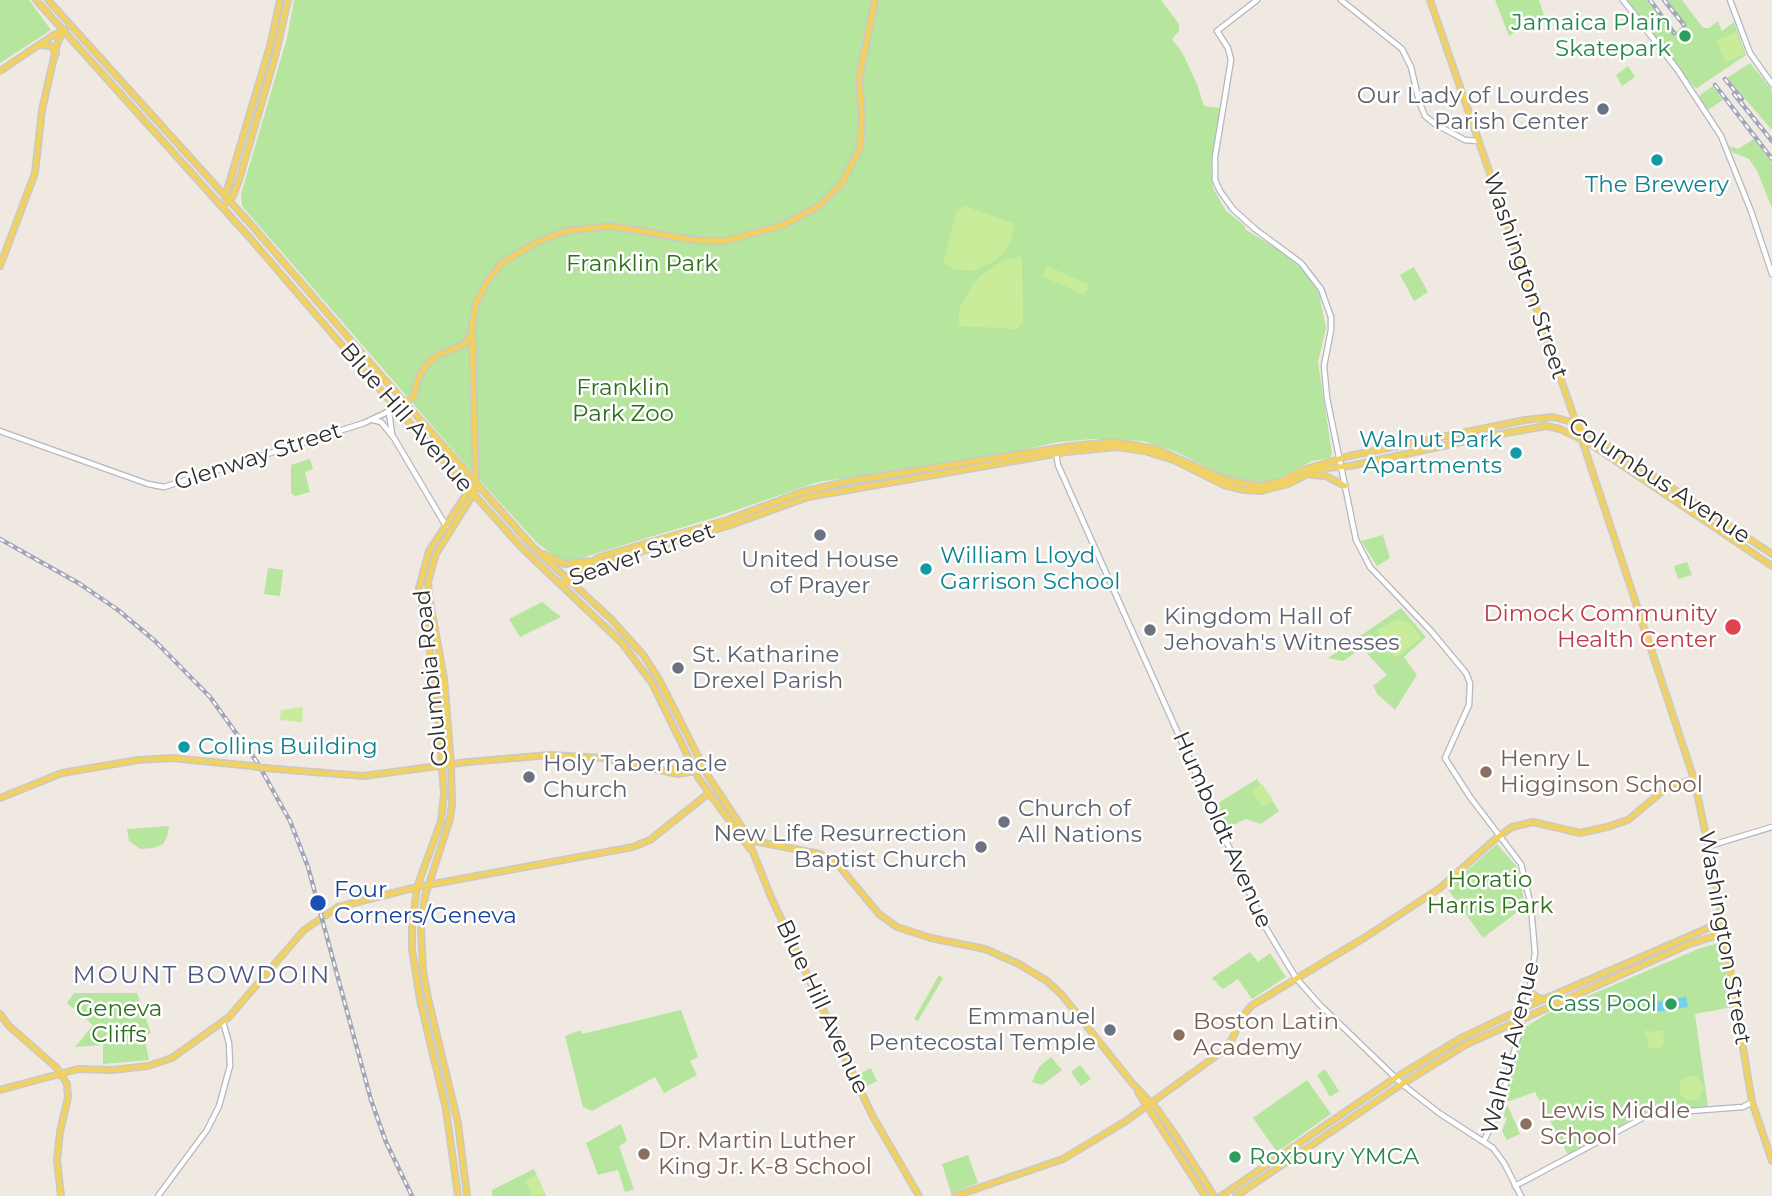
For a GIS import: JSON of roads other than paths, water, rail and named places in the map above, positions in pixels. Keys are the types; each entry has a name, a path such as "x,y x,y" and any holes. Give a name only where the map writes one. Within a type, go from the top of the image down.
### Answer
{"main road":[{"path":"222,207 227,198 266,59 280,0"},
{"path":"227,198 234,194 273,64 288,0"},
{"path":"476,484 472,317 476,303 493,272 522,249 554,234 576,229 611,226 672,237 725,241 783,225 819,206 848,175 860,148 862,116 859,78 875,0"},
{"name":"Washington Street","path":"1430,0 1576,424 1694,779 1709,846 1752,1102 1772,1161"},
{"name":"Blue Hill Avenue","path":"41,1 70,26 227,198 532,546 624,632 653,669 700,761 749,840 872,1115 919,1196"},
{"name":"Blue Hill Avenue","path":"41,1 64,31 222,207 393,409 529,556 603,623 636,660 652,683 694,771 752,851"},
{"path":"0,71 70,26"},
{"path":"0,266 35,173 42,110 55,54 64,31"},
{"path":"39,45 51,46 55,54"},
{"path":"266,59 273,64"},
{"path":"393,409 414,396 419,375 427,364 438,355 467,342 472,332"},
{"path":"455,349 468,350 472,361"},
{"name":"Columbus Avenue","path":"1338,459 1530,419 1561,417 1576,424 1772,554"},
{"name":"Columbus Avenue","path":"1340,467 1539,427 1554,427 1581,439 1772,566"},
{"name":"Seaver Street","path":"567,580 608,561 731,525 817,495 1098,443 1141,445 1176,456 1226,480 1251,486 1280,482 1303,470 1338,459"},
{"name":"Seaver Street","path":"561,585 578,569 600,557 725,521 811,489 1056,451 1105,448 1145,451 1176,461 1224,485 1252,491 1274,489 1326,468 1340,467"},
{"path":"1305,475 1322,475 1345,486"},
{"name":"Columbia Road","path":"458,1196 450,1129 424,1023 412,949 413,904 441,821 444,794 435,679 419,588 427,555 469,490 476,484"},
{"name":"Columbia Road","path":"467,1196 458,1123 423,971 422,912 450,819 451,765 444,678 428,582 438,550 474,495 476,484"},
{"path":"532,546 565,564 576,564 600,557"},
{"path":"584,594 579,583 586,571"},
{"path":"0,798 62,773 138,760 172,758 363,776 535,755 585,755 678,774 704,767"},
{"path":"667,770 700,761"},
{"path":"955,1196 1065,1158 1149,1105 1220,1053 1231,1041 1251,1006 1385,925 1440,888 1500,836 1517,825 1530,822 1580,833 1621,823 1633,817 1665,789 1694,779"},
{"path":"0,1090 78,1069 112,1070 162,1063 185,1051 240,1006 304,930 316,920 344,905 417,887 634,847 656,835 709,793"},
{"path":"737,833 749,840 820,854 839,866 879,914 897,928 923,937 985,949 1040,976 1062,995 1149,1105 1173,1131 1214,1196"},
{"path":"1221,1196 1395,1078 1462,1037 1722,922"},
{"path":"1236,1196 1466,1044 1687,945 1724,933"},
{"path":"1529,991 1538,998 1545,999"},
{"path":"0,1014 9,1026 61,1073 67,1084 68,1097 57,1160 61,1196"},
{"path":"1509,1025 1518,1034"},
{"path":"1149,1105 1205,1196"}],"street":[{"name":"Walnut Avenue","path":"1257,0 1217,31 1228,48 1231,60 1214,171 1220,191 1233,209 1301,263 1321,289 1331,317 1324,366 1327,398 1356,540 1366,561 1431,631 1466,673 1470,683 1469,705 1445,758 1470,797 1521,864 1531,906 1535,953 1526,1007 1500,1107 1484,1141 1502,1158 1521,1196"},
{"path":"1341,0 1402,50 1411,67 1425,116 1465,140 1478,141"},
{"path":"1623,0 1677,69 1721,136 1769,252 1772,274"},
{"path":"1730,0 1750,53 1772,84"},
{"path":"393,409 388,418 394,438"},
{"name":"Glenway Street","path":"0,431 148,484 164,487 372,420 393,409"},
{"path":"372,420 380,421 394,438 446,526"},
{"name":"Humboldt Avenue","path":"1056,451 1060,468 1093,544 1263,923 1296,978 1395,1078 1439,1113 1484,1141"},
{"path":"1709,846 1772,827"},
{"path":"158,1196 206,1130 219,1106 230,1066 229,1043 223,1022"},
{"path":"1515,1186 1650,1114 1743,1107 1752,1102"}],"water":[{"name":"Cass Pool","path":"1686,997 1688,1007 1656,1012 1654,1002"}],"railway":[{"path":"1650,0 1674,33"},
{"path":"1664,0 1684,25"},
{"path":"1725,79 1742,99"},
{"path":"1715,85 1772,159"},
{"path":"1734,94 1772,141"},
{"path":"0,539 80,584 118,610 155,641 210,697 257,762 290,821 308,867 371,1100 386,1142 412,1196"}],"place":[{"name":"Jamaica Plain Skatepark","path":"1685,36"},
{"name":"Our Lady of Lourdes Parish Center","path":"1603,109"},
{"name":"The Brewery","path":"1657,160"},
{"name":"Walnut Park Apartments","path":"1516,453"},
{"name":"United House of Prayer","path":"820,535"},
{"name":"William Lloyd Garrison School","path":"926,569"},
{"name":"Dimock Community Health Center","path":"1733,627"},
{"name":"Kingdom Hall of Jehovah's Witnesses","path":"1150,630"},
{"name":"St. Katharine Drexel Parish","path":"678,668"},
{"name":"Collins Building","path":"184,747"},
{"name":"Henry L Higginson School","path":"1486,772"},
{"name":"Holy Tabernacle Church","path":"529,777"},
{"name":"Church of All Nations","path":"1004,822"},
{"name":"New Life Resurrection Baptist Church","path":"981,847"},
{"name":"Four Corners/Geneva","path":"318,903"},
{"name":"Cass Pool","path":"1671,1004"},
{"name":"Emmanuel Pentecostal Temple","path":"1110,1030"},
{"name":"Boston Latin Academy","path":"1179,1035"},
{"name":"Lewis Middle School","path":"1526,1124"},
{"name":"Dr. Martin Luther King Jr. K-8 School","path":"644,1154"},
{"name":"Roxbury YMCA","path":"1235,1157"}],"district":[{"name":"MOUNT BOWDOIN","path":"202,976"}],"park label":[{"name":"Franklin Park","path":"642,264"},
{"name":"Franklin Park Zoo","path":"623,401"},
{"name":"Horatio Harris Park","path":"1490,893"},
{"name":"Geneva Cliffs","path":"119,1022"}]}
